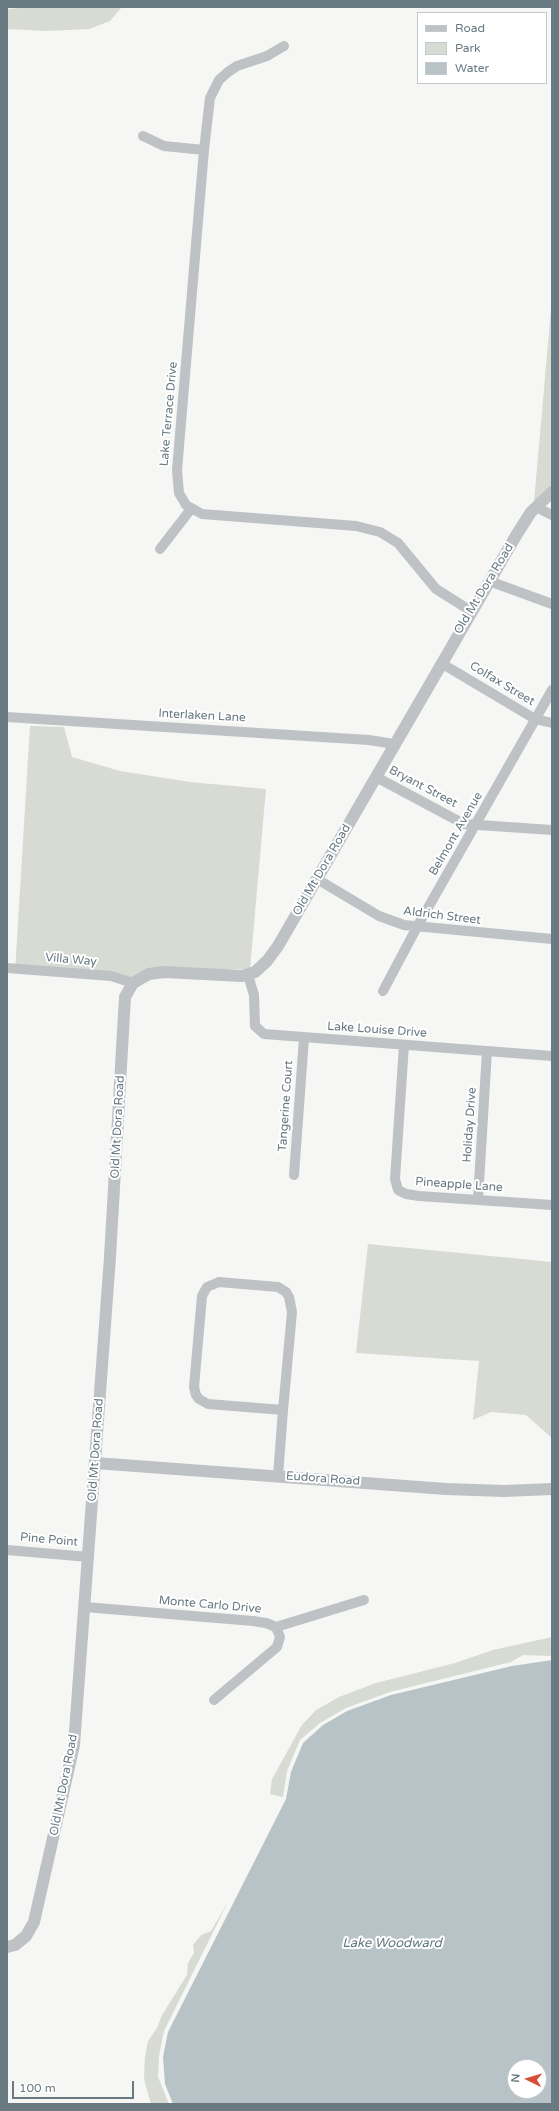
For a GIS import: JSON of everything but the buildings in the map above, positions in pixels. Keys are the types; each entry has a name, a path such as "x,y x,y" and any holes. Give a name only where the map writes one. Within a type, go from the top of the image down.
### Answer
{"street":[{"name":"Lake Terrace Drive","path":"191,509 186,505 179,493 177,470 204,150 210,98 219,80 237,66 267,56 284,46"},
{"path":"143,136 164,146 204,150"},
{"name":"Old Mt Dora Road","path":"7,1947 15,1945 26,1936 34,1922 74,1745 89,1557 112,1223 125,997 132,983 140,977 156,972 233,977 248,975 261,968 278,946 489,581 536,507 552,492"},
{"path":"536,507 552,515"},
{"path":"160,549 191,509 202,514 225,517 356,526 380,532 398,543 428,582 436,589 471,611"},
{"path":"489,581 552,604"},
{"name":"Colfax Street","path":"441,663 535,719 552,723"},
{"name":"Belmont Avenue","path":"383,991 417,927 552,690"},
{"name":"Interlaken Lane","path":"7,717 370,740 394,744"},
{"name":"Bryant Street","path":"376,777 464,824 552,830"},
{"name":"Aldrich Street","path":"317,879 379,916 399,924 417,927 552,939"},
{"name":"Villa Way","path":"7,968 111,976 132,983"},
{"name":"Lake Louise Drive","path":"248,975 254,995 255,1022 257,1029 264,1034 552,1056"},
{"name":"Tangerine Court","path":"294,1175 304,1038"},
{"name":"Pineapple Lane","path":"404,1045 397,1158 396,1186 398,1190 402,1193 419,1196 552,1205"},
{"name":"Holiday Drive","path":"478,1199 487,1052"},
{"path":"278,1476 292,1312 289,1297 286,1292 278,1287 220,1282 207,1287 202,1296 194,1388 199,1399 208,1404 283,1410"},
{"name":"Eudora Road","path":"95,1463 484,1491 552,1489"},
{"name":"Pine Point","path":"7,1550 89,1557"},
{"path":"214,1700 277,1647 280,1638 276,1627 364,1600"},
{"name":"Monte Carlo Drive","path":"85,1607 253,1621 266,1623 276,1627"}],"green space":[{"path":"35,7 122,7 110,21 89,29 44,31 7,29 7,9"},
{"path":"552,298 552,486 534,502"},
{"path":"30,726 64,727 72,757 120,771 190,782 266,789 250,969 147,970 130,979 15,972"},
{"path":"368,1244 552,1262 552,1438 526,1415 491,1412 473,1420 479,1361 356,1353"},
{"path":"552,1637 552,1656 523,1655 511,1662 390,1692 346,1708 320,1723 300,1740 287,1771 283,1797 270,1794 272,1779 302,1725 316,1710 339,1697 376,1683 455,1663 493,1650"},
{"path":"228,1902 164,2031 159,2056 158,2077 169,2104 151,2104 144,2079 145,2057 148,2041 187,1975 188,1963 194,1953 193,1945 201,1935 211,1931"}],"water":[{"name":"Lake Woodward","path":"552,1660 552,2104 173,2104 165,2084 163,2057 168,2032 286,1799 291,1772 303,1743 323,1725 347,1711 391,1695 512,1666"}]}
